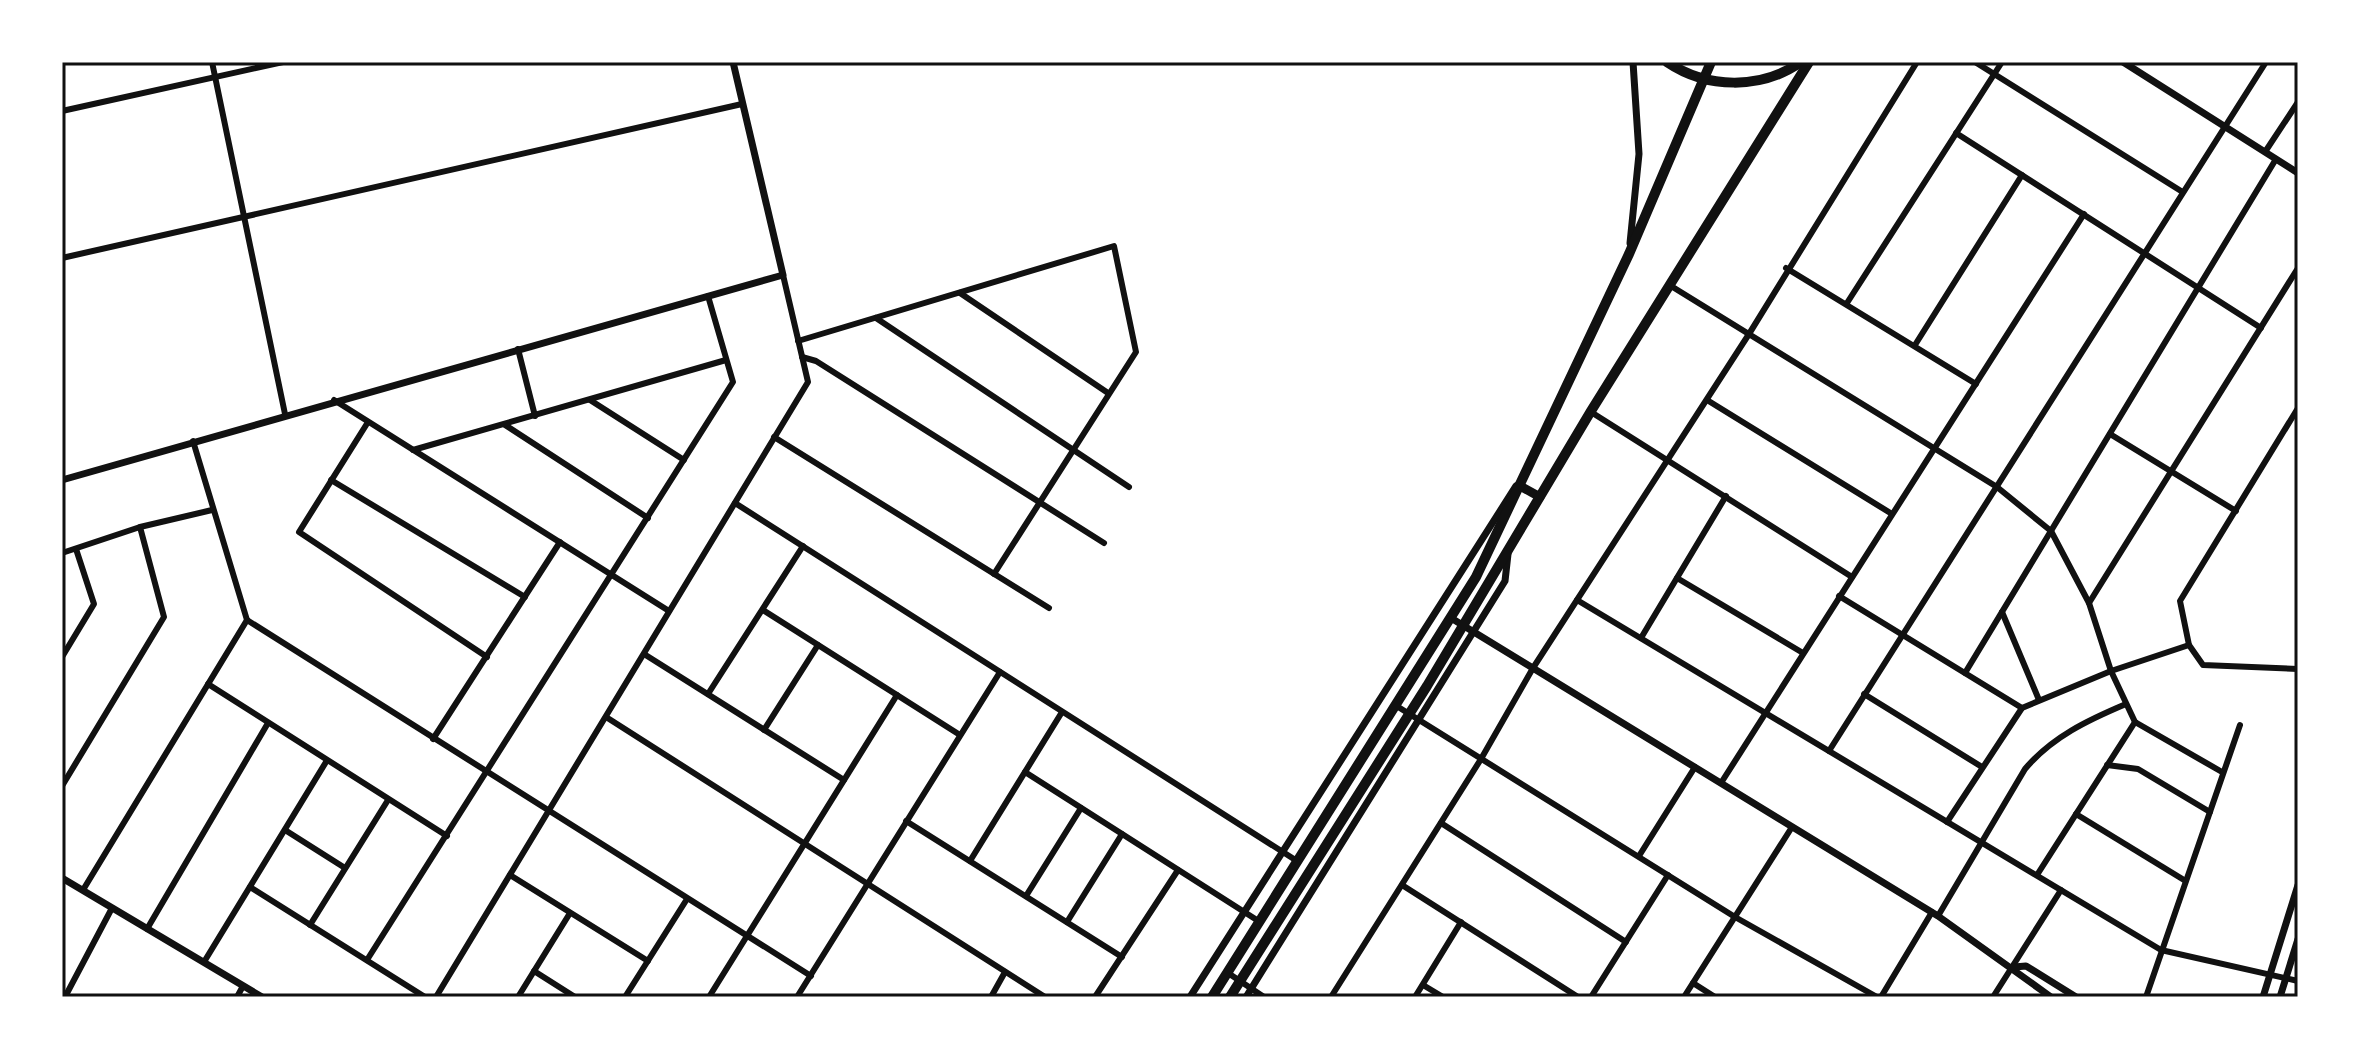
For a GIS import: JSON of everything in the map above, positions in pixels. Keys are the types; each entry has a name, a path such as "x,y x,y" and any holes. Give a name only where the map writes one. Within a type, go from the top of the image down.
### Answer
{"highway":[{"path":"1667,62 1703,79 1732,84 1762,81 1801,62"},
{"path":"1212,997 1476,577 1629,254 1711,62"},
{"path":"1230,997 1414,717 1591,411 1809,62"}],"main road":[{"path":"1520,486 1540,497"}],"street":[{"path":"212,62 285,414"},
{"path":"62,111 283,62"},
{"path":"436,997 808,382 733,62"},
{"path":"1629,254 1639,154 1633,62"},
{"path":"1331,997 1481,759 1533,668 1749,334 1786,268 1917,62"},
{"path":"1975,62 2181,191"},
{"path":"1847,303 2002,62"},
{"path":"2123,62 2298,173"},
{"path":"1829,751 2263,63"},
{"path":"2265,152 2298,102"},
{"path":"62,258 742,104"},
{"path":"1956,133 2261,328"},
{"path":"1965,673 2276,159"},
{"path":"1915,345 2022,175"},
{"path":"1721,783 2084,214"},
{"path":"798,341 1114,246 1136,352 994,574"},
{"path":"1786,268 1976,384"},
{"path":"2089,603 2298,268"},
{"path":"62,480 334,400 783,275"},
{"path":"1671,286 1997,487 2051,531 2089,603 2111,671 2135,722 2222,772"},
{"path":"960,293 1108,393"},
{"path":"367,960 733,382 708,296"},
{"path":"876,318 1129,487"},
{"path":"518,349 535,416"},
{"path":"802,357 816,361 1104,543"},
{"path":"413,450 726,360"},
{"path":"334,400 669,611"},
{"path":"590,400 684,460"},
{"path":"1707,400 1892,514"},
{"path":"2298,408 2180,601 2189,645 2203,665 2298,669"},
{"path":"1591,411 1852,577"},
{"path":"368,422 299,532 487,657"},
{"path":"505,425 648,518"},
{"path":"2110,434 2236,511"},
{"path":"774,437 1049,608"},
{"path":"193,441 247,620 548,813 811,976"},
{"path":"1190,997 1533,461"},
{"path":"331,480 525,597"},
{"path":"1641,638 1726,496"},
{"path":"735,503 1297,861"},
{"path":"62,553 140,527 212,510"},
{"path":"62,786 164,617 140,527"},
{"path":"433,739 560,542"},
{"path":"708,694 803,546"},
{"path":"62,657 64,647 94,604 76,549"},
{"path":"1246,997 1414,717 1474,632 1505,581 1508,552"},
{"path":"1677,578 1803,653"},
{"path":"1839,596 2022,708"},
{"path":"1577,600 2161,950 2298,981"},
{"path":"763,610 960,735"},
{"path":"2002,612 2039,700"},
{"path":"1451,618 1935,914 2014,967 2018,976 2051,997"},
{"path":"83,890 247,620"},
{"path":"764,730 818,645"},
{"path":"1947,822 2022,708 2111,671 2189,645"},
{"path":"644,654 844,780"},
{"path":"797,997 1000,672"},
{"path":"208,684 326,762 447,836"},
{"path":"1864,694 1982,767"},
{"path":"709,997 806,846 897,695"},
{"path":"1395,705 1735,917 1879,997 1982,843 2025,769 2042,749 2090,719 2126,704"},
{"path":"970,861 1062,712"},
{"path":"606,717 1045,997"},
{"path":"2037,875 2135,722"},
{"path":"147,929 268,723"},
{"path":"2146,997 2240,725"},
{"path":"204,962 326,762"},
{"path":"2107,765 2138,769 2210,812"},
{"path":"1639,856 1695,767"},
{"path":"1025,772 1260,922"},
{"path":"310,925 388,800"},
{"path":"1026,896 1081,808"},
{"path":"2076,814 2184,880"},
{"path":"906,821 1122,957"},
{"path":"1441,823 1626,942"},
{"path":"1684,997 1792,827"},
{"path":"285,830 345,868"},
{"path":"1067,922 1122,834"},
{"path":"1095,997 1178,870"},
{"path":"510,875 648,961"},
{"path":"1591,997 1668,875"},
{"path":"62,878 262,997"},
{"path":"1402,885 1578,997"},
{"path":"2263,997 2298,885"},
{"path":"250,887 425,997"},
{"path":"1993,997 2061,890"},
{"path":"625,997 687,899"},
{"path":"65,997 112,908"},
{"path":"518,997 570,913"},
{"path":"1415,997 1461,922"},
{"path":"2280,997 2298,939"},
{"path":"2014,967 2026,966 2076,997"},
{"path":"534,971 575,997"},
{"path":"991,997 1005,972"},
{"path":"1228,973 1264,997"},
{"path":"1693,983 1715,997"},
{"path":"1423,985 1443,997"},
{"path":"237,997 243,986"}]}
